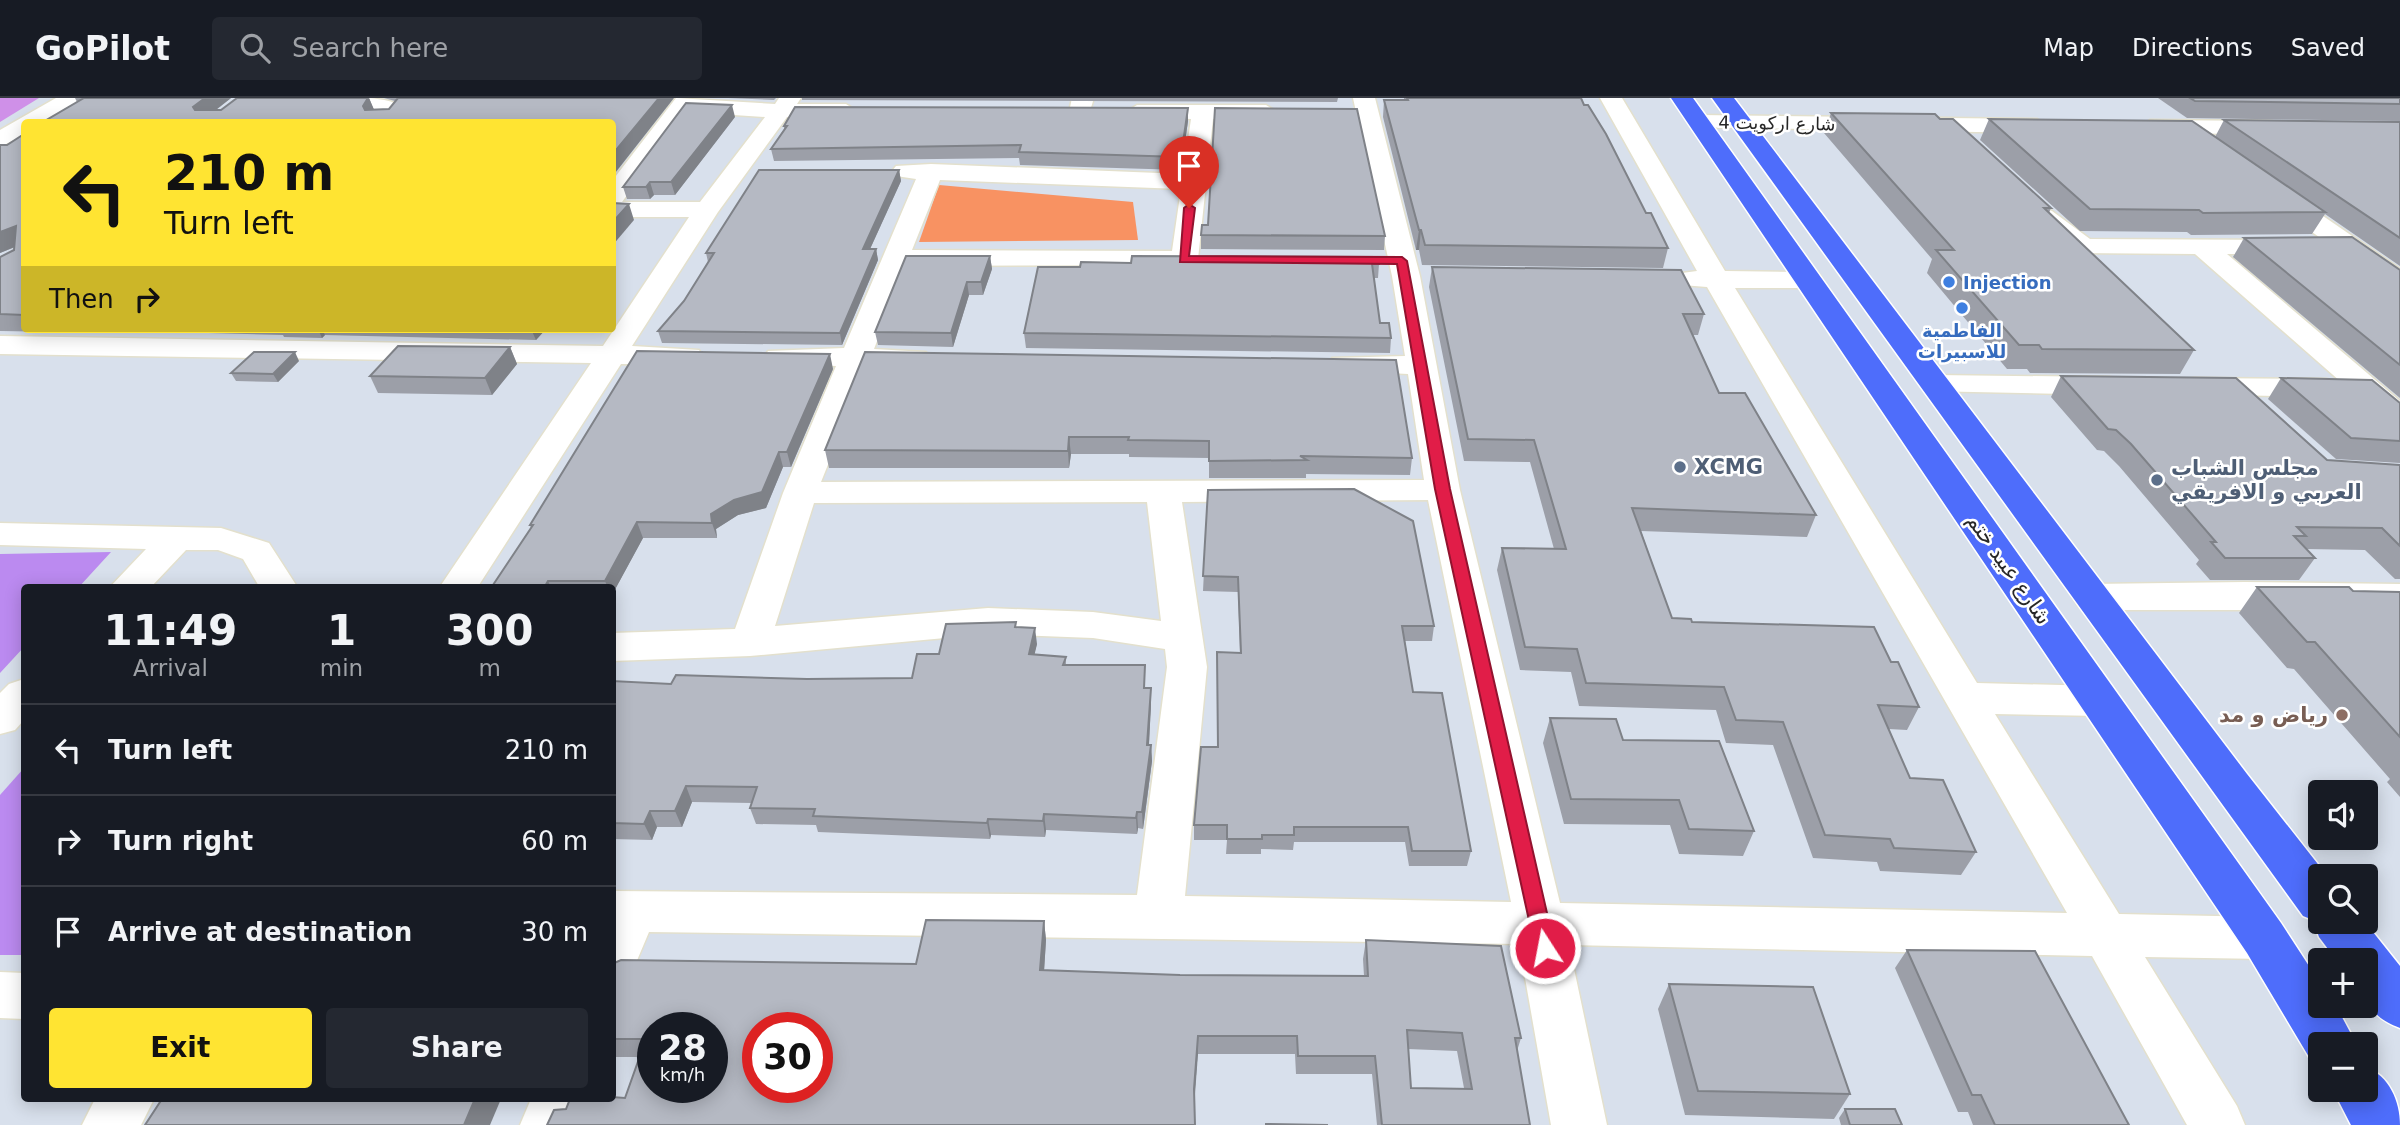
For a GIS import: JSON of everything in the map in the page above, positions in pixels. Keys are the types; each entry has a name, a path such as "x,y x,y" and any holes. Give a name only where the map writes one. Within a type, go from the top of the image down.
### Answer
{"main road":[{"name":"شارع عبيد ختم","path":"1711,110 1809,280 2264,938 2323,1032"},
{"path":"1711,110 1936,384 2091,597 2308,886"},
{"path":"2345,934 2356,948"},
{"path":"2378,977 2400,1005"},
{"path":"2367,1102 2381,1125"}],"street":[{"path":"35,119 72,98"},
{"path":"365,98 393,109 385,119"},
{"path":"1611,98 1714,279 2106,933 2217,1125"},
{"path":"622,172 685,101 786,104 863,111"},
{"path":"461,584 707,210 748,171 786,104"},
{"path":"1053,112 1082,105 1115,112 1285,112"},
{"path":"2150,105 2214,151"},
{"path":"1356,108 1404,269 1443,489 1540,923 1579,1125"},
{"name":"شارع اركويت 4","path":"1711,110 1947,125 2057,126"},
{"path":"1184,259 1203,111"},
{"path":"1947,125 1977,154"},
{"path":"0,139 21,127"},
{"path":"2126,127 2288,129"},
{"path":"0,152 21,152"},
{"path":"878,171 1192,182"},
{"path":"750,642 800,493 893,258 931,171"},
{"path":"2259,182 2400,282"},
{"path":"2028,201 2069,239 2085,247 2348,245"},
{"path":"616,209 707,210"},
{"path":"2202,246 2400,418"},
{"path":"893,258 1211,260"},
{"path":"1661,279 1809,280"},
{"path":"0,345 937,359"},
{"path":"1311,363 1421,365"},
{"path":"1936,384 2366,388"},
{"path":"2232,387 2262,414"},
{"path":"800,493 1443,489"},
{"path":"1159,916 1187,667 1163,492"},
{"path":"0,534 221,539 256,551 277,584"},
{"path":"132,584 179,536"},
{"path":"2091,597 2400,597"},
{"path":"616,647 750,642 988,621 1093,625 1185,638"},
{"path":"0,719 21,697"},
{"path":"1966,698 2100,701"},
{"path":"616,942 622,912 1159,916 2264,938"},
{"path":"0,995 21,996"},
{"path":"110,1125 125,1102"},
{"path":"548,1125 557,1102"}],"shaded area":[{"path":"0,98 39,98 0,122"},
{"path":"939,185 1133,202 1138,240 919,242"},
{"path":"111,552 82,584 21,584 21,650 0,673 0,554"},
{"path":"21,771 21,955 0,955 0,795"}],"building":[{"path":"84,98 205,98 193,107 195,110 221,110 237,98 368,98 363,106 365,110 389,109 398,98 659,98 616,150 616,119 48,119"},
{"path":"1407,98 1581,98 1606,134 1646,213 1651,213 1668,248 1425,245 1384,100 1408,100"},
{"path":"2190,98 2400,98 2400,104 2195,101"},
{"path":"686,103 732,105 671,182 650,182 646,187 623,187"},
{"path":"795,107 1188,108 1181,157 1019,152 1021,145 771,149 787,126 784,126"},
{"path":"1215,108 1357,109 1385,236 1201,235 1202,225 1208,225"},
{"path":"1831,113 1935,114 1940,119 1953,119 2051,208 2044,208 2194,350 2042,349 2039,345 2019,345 1936,250 1954,250"},
{"path":"1989,119 2192,121 2325,212 2203,213 2199,210 2090,209"},
{"path":"2224,120 2400,122 2400,238"},
{"path":"21,136 21,315 0,314 0,257 14,250 16,226 0,232 0,145 7,145"},
{"path":"759,170 899,170 863,249 876,249 840,333 658,331 684,301 714,253 706,253"},
{"path":"616,203 629,204 616,219"},
{"path":"2352,237 2400,270 2400,365 2244,238"},
{"path":"906,256 990,256 981,282 967,282 951,333 875,332"},
{"path":"1132,256 1378,257 1379,264 1372,264 1380,323 1389,323 1391,338 1024,333 1038,267 1080,267 1081,262 1131,263"},
{"path":"1432,267 1681,270 1704,314 1683,314 1719,393 1745,393 1816,515 1632,508 1672,618 1691,619 1692,622 1874,627 1891,662 1898,662 1919,707 1878,705 1910,778 1943,780 1976,852 1894,848 1890,839 1825,835 1783,722 1736,720 1724,687 1586,683 1577,649 1525,647 1502,548 1566,549 1534,440 1468,439"},
{"path":"398,346 510,347 485,378 370,376"},
{"path":"637,351 830,354 787,452 779,452 762,492 734,500 711,514 712,523 637,522 605,581 494,584 533,525 530,525"},
{"path":"254,352 295,352 273,374 231,373"},
{"path":"865,352 1396,360 1412,458 1300,456 1307,460 1209,461 1209,441 1128,440 1129,437 1069,437 1068,451 825,450"},
{"path":"2061,376 2236,378 2327,460 2400,465 2400,546 2382,528 2297,527 2306,536 2294,536 2315,558 2225,558 2211,542 2216,542 2131,444 2116,430 2108,429"},
{"path":"2281,378 2372,380 2400,403 2400,441 2351,438"},
{"path":"1354,489 1413,521 1434,626 1402,626 1413,692 1442,693 1471,851 1412,851 1408,827 1294,827 1294,835 1227,839 1227,825 1194,825 1201,747 1218,747 1217,652 1241,653 1238,577 1203,576 1208,490"},
{"path":"2257,587 2349,587 2353,591 2400,592 2400,737 2315,642 2307,642"},
{"path":"1016,622 1015,627 1035,628 1029,654 1066,657 1063,665 1145,665 1144,688 1151,688 1147,745 1151,745 1142,812 1137,812 1136,818 1044,814 1043,821 988,819 987,823 813,816 815,809 750,808 757,787 686,786 675,811 650,811 644,824 616,823 616,681 671,684 676,675 807,679 912,678 917,654 939,654 946,624"},
{"path":"1550,718 1616,719 1623,740 1719,741 1754,831 1689,829 1679,800 1571,799"},
{"path":"926,920 1044,921 1040,970 1180,975 1368,976 1366,940 1501,946 1521,1038 1515,1038 1530,1125 1382,1125 1375,1056 1298,1056 1297,1036 1198,1036 1194,1089 1195,1125 547,1125 554,1110 566,1109 569,1102 616,1102 616,1097 625,1098 637,1064 637,1103 728,1103 728,1012 637,1012 637,1039 616,1039 616,962 621,960 916,964","holes":["1407,1030 1462,1033 1472,1089 1411,1088"]},
{"path":"1907,950 2035,951 2129,1125 1995,1125 1981,1095 1972,1095"},
{"path":"1669,984 1813,987 1850,1094 1698,1091"},
{"path":"160,1102 474,1102 464,1125 145,1125"},
{"path":"1845,1109 1895,1109 1902,1125 1850,1125"},
{"path":"1266,1124 1328,1125 1266,1125"}],"place":[{"name":"Injection","path":"1949,282"},
{"name":"الفاطمية للاسبيرات","path":"1962,308"},
{"name":"XCMG","path":"1680,467"},
{"name":"مجلس الشباب العربي و الافريقي","path":"2157,480"},
{"name":"رياض و مد","path":"2342,715"}],"route":[{"path":"1189,208 1184,259 1402,261 1443,489 1545,948"}]}
